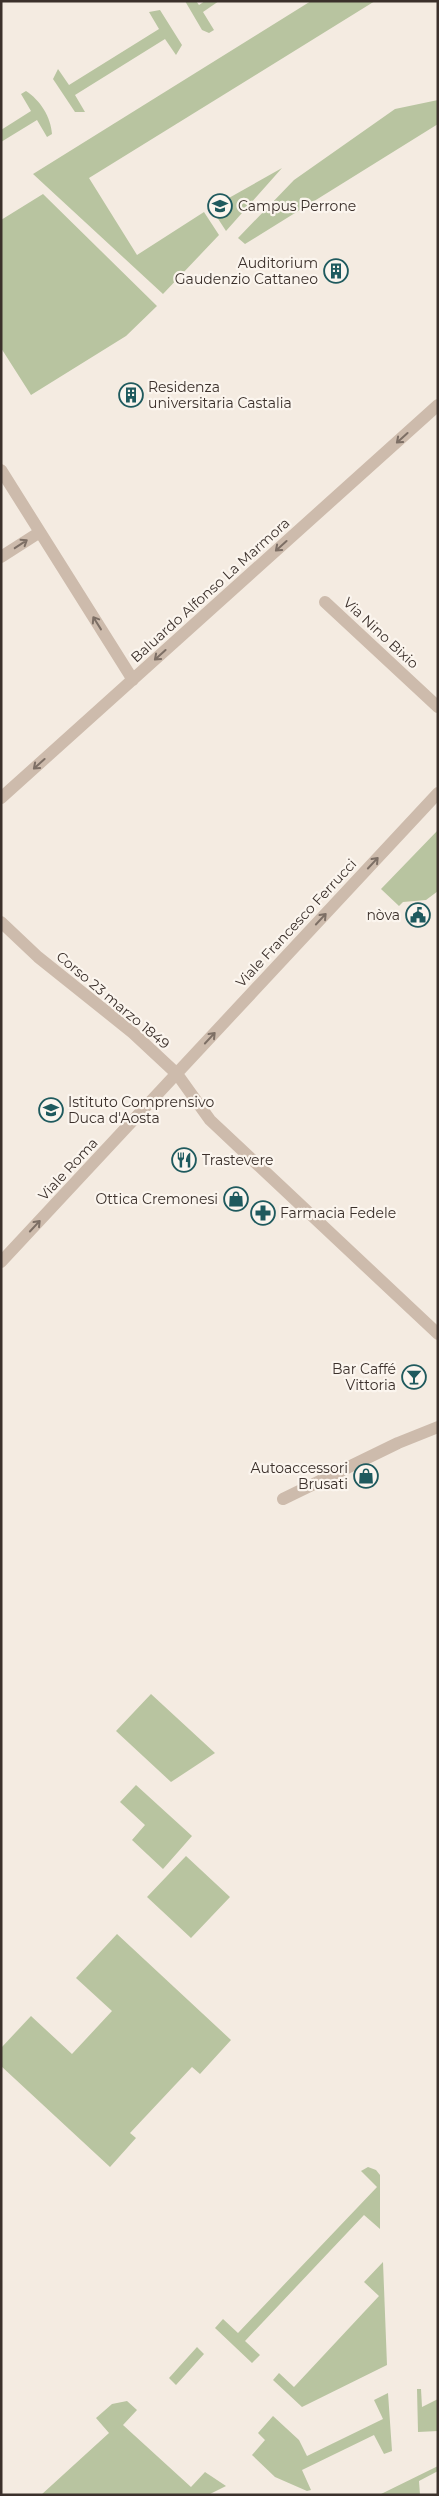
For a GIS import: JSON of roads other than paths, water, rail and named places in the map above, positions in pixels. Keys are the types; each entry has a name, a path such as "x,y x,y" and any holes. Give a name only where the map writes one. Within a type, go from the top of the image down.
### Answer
{"street":[{"name":"Baluardo Alfonso La Marmora","path":"1,798 438,405"},
{"path":"1,470 132,680"},
{"path":"1,557 40,532"},
{"name":"Via Nino Bixio","path":"325,602 438,707"},
{"name":"Viale Francesco Ferrucci","path":"177,1074 438,794"},
{"name":"Corso 23 marzo 1849","path":"1,922 38,957 133,1033 177,1074 210,1120 438,1334"},
{"name":"Viale Roma","path":"1,1262 177,1074"},
{"path":"283,1499 398,1443 438,1427"}],"place":[{"name":"Campus Perrone","path":"220,206"},
{"name":"Auditorium Gaudenzio Cattaneo","path":"336,271"},
{"name":"Residenza universitaria Castalia","path":"131,395"},
{"name":"nòva","path":"418,915"},
{"name":"Istituto Comprensivo Duca d'Aosta","path":"51,1110"},
{"name":"Trastevere","path":"184,1160"},
{"name":"Ottica Cremonesi","path":"236,1199"},
{"name":"Farmacia Fedele","path":"263,1213"},
{"name":"Bar Caffé Vittoria","path":"414,1377"},
{"name":"Autoaccessori Brusati","path":"366,1476"}]}
